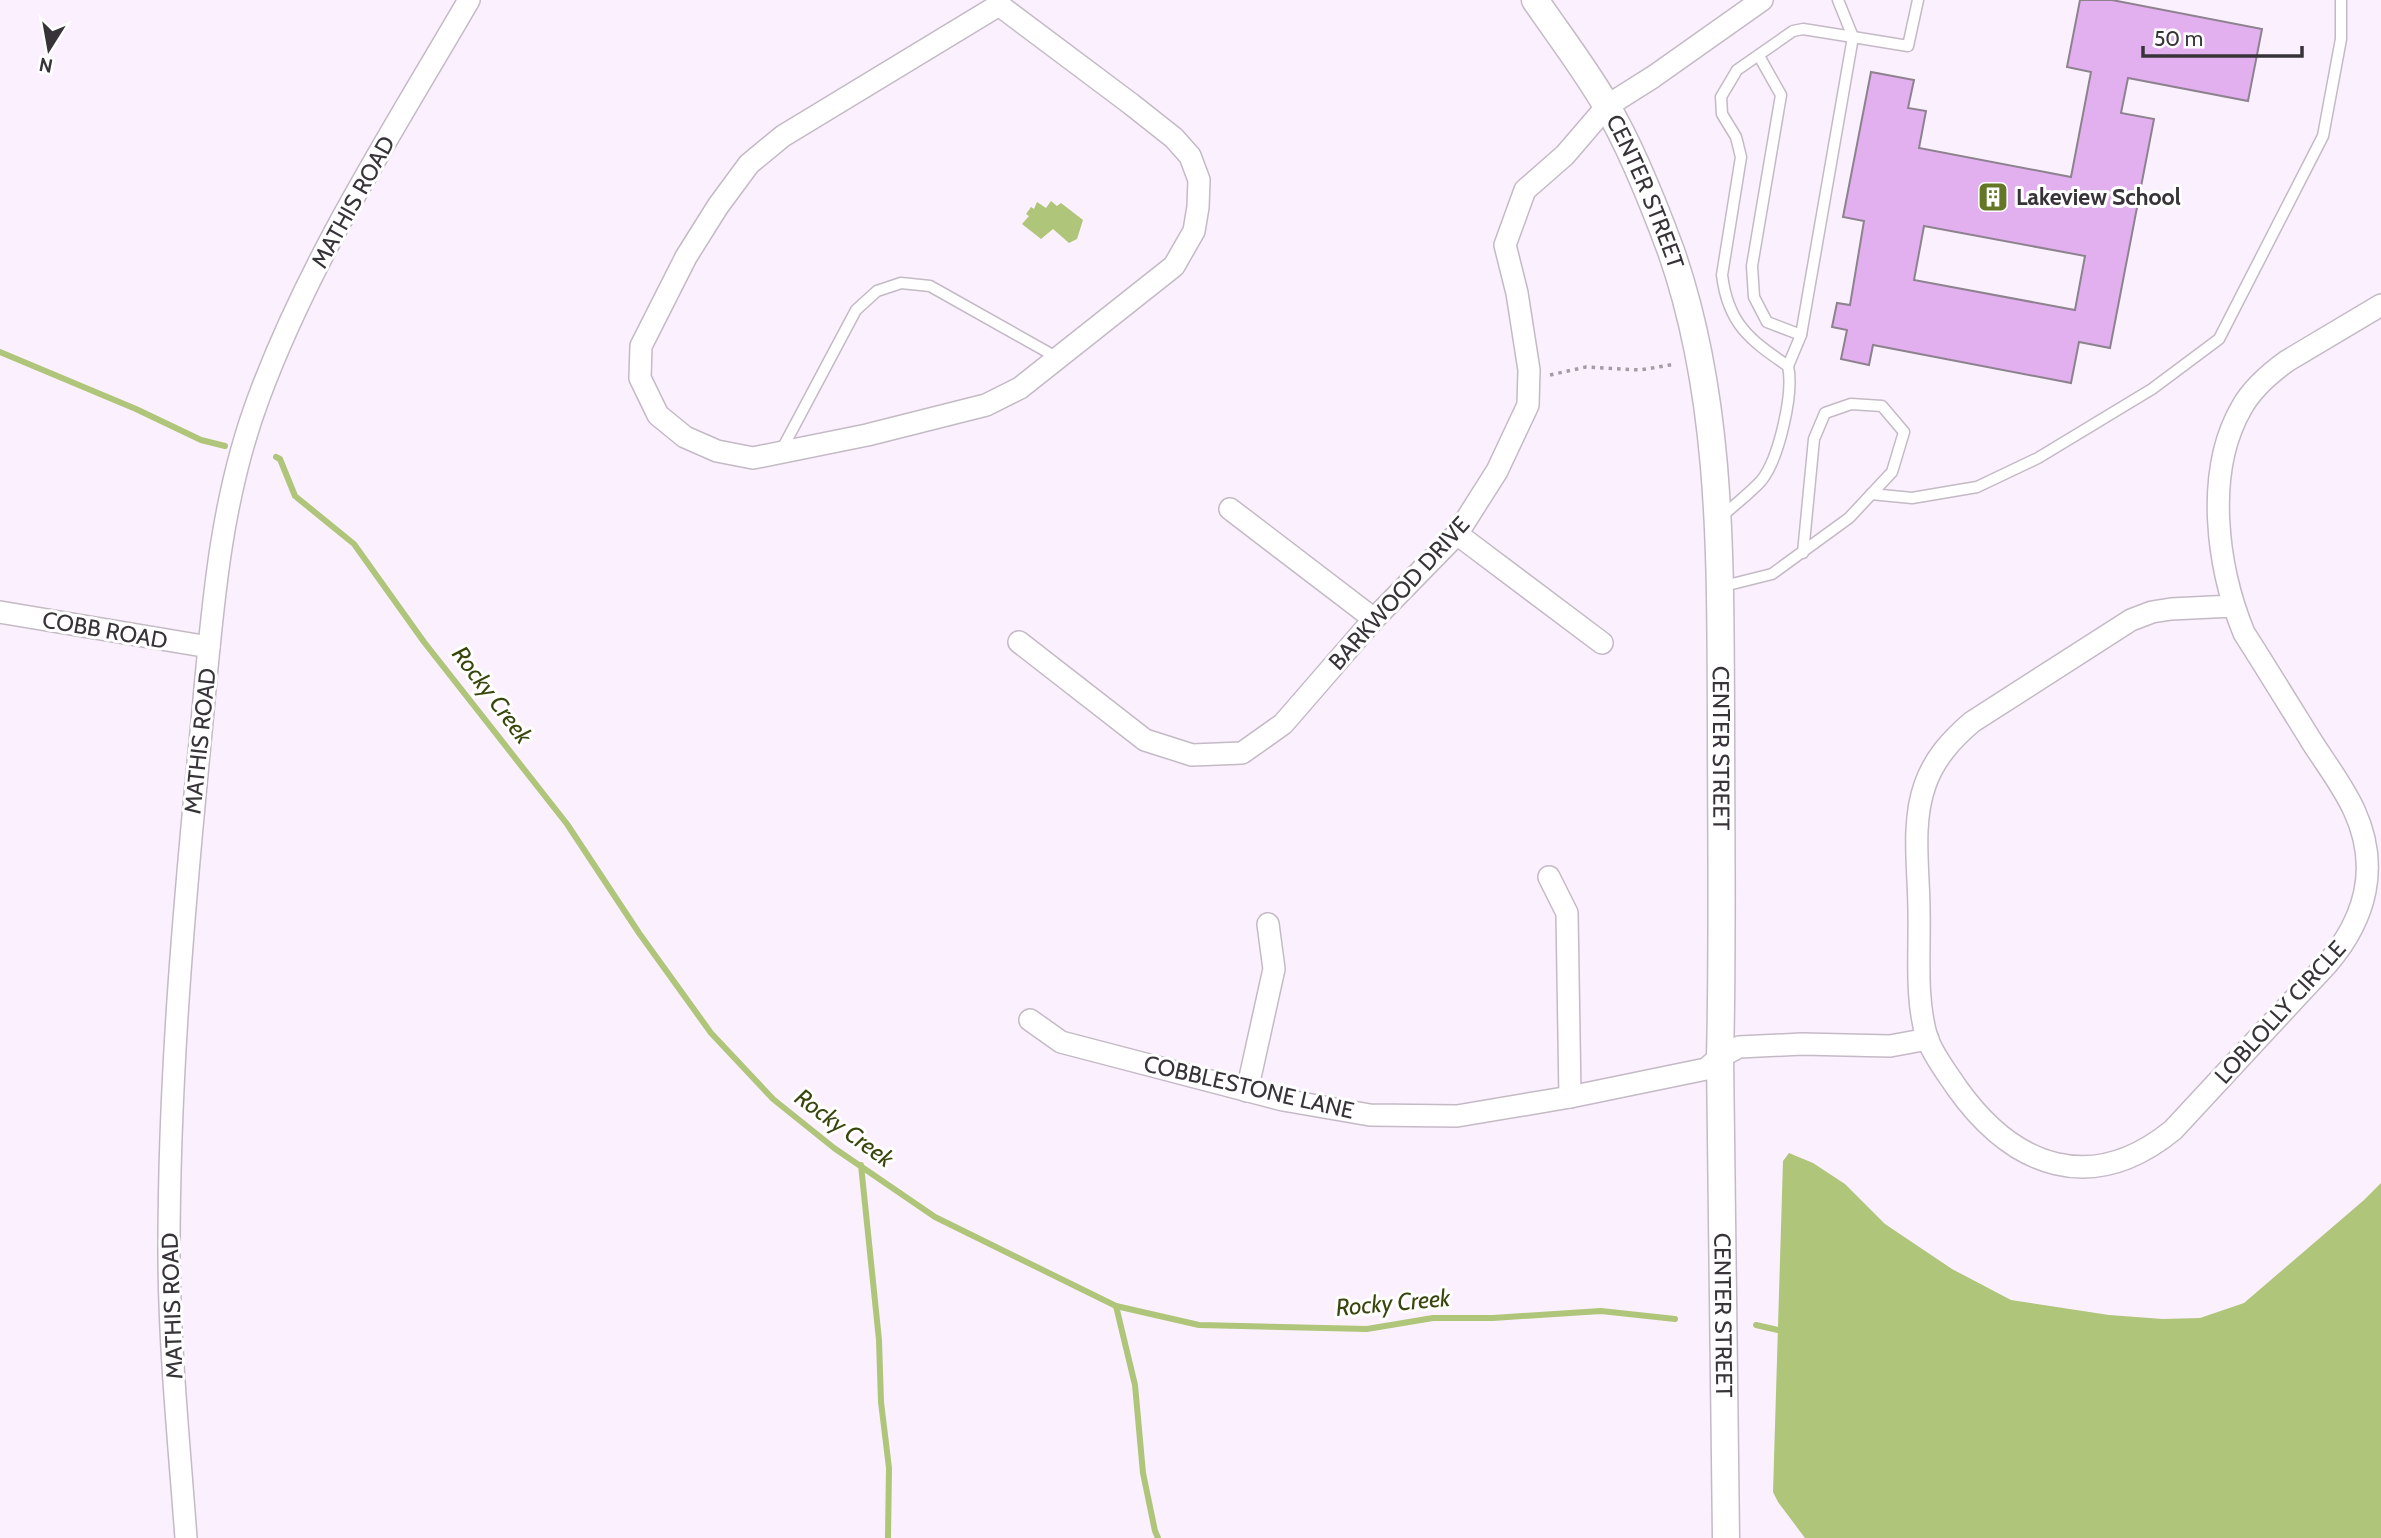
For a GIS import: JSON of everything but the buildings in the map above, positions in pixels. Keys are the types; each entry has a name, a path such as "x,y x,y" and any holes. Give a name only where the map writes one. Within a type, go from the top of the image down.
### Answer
{"street":[{"name":"MATHIS ROAD","path":"186,1538 175,1391 169,1255 170,1119 185,899 219,556 234,477 257,401 287,325 332,236 468,0"},
{"name":"CENTER STREET","path":"1535,0 1607,106 1656,211 1672,254 1695,335 1711,428 1720,587 1720,1057 1726,1538"},
{"name":"BARKWOOD DRIVE","path":"1019,642 1145,740 1192,755 1242,753 1283,724 1374,619 1457,534 1497,471 1528,405 1528,379 1517,293 1504,245 1525,190 1565,155 1607,106 1762,0"},
{"path":"995,3 1174,138 1190,156 1199,180 1194,231 1174,266 1058,358 1020,388 986,405 867,435 752,458 717,451 685,437 659,415 640,378 641,346 686,257 718,206 749,164 783,136 995,3"},
{"name":"LOBLOLLY CIRCLE","path":"2233,606 2171,609 2152,612 2132,621 1972,722 1942,753 1925,786 1918,823 1920,994 1927,1039 1965,1099 1989,1124 2012,1143 2046,1161 2071,1167 2107,1165 2140,1153 2173,1130 2342,947 2356,921 2365,894 2367,866 2360,827 2345,794 2244,633 2233,606 2223,560 2219,488 2226,444 2250,394 2272,372 2381,305"},
{"path":"1230,509 1374,619"},
{"path":"1457,534 1602,643"},
{"name":"COBB ROAD","path":"0,612 209,647"},
{"path":"1549,877 1567,914 1570,1097"},
{"path":"1247,1091 1274,969 1268,924"},
{"name":"COBBLESTONE LANE","path":"1030,1020 1061,1042 1283,1100 1370,1115 1457,1116 1570,1097 1706,1069 1720,1057"},
{"path":"1720,1057 1739,1047 1802,1044 1890,1046 1927,1039"}],"lane":[{"path":"1718,520 1761,480 1774,458 1789,396 1791,379 1788,366 1801,335 1853,37 1838,0"},
{"path":"1788,366 1744,332 1732,314 1724,291 1722,275 1741,157 1736,137 1722,114 1721,96 1737,69 1759,56 1782,37 1802,29 1908,46 1918,0"},
{"path":"1871,494 1912,498 1977,487 2038,458 2141,396 2219,339 2323,136 2340,39 2341,0"},
{"path":"1759,56 1782,95 1752,266 1754,297 1767,322 1801,335"},
{"path":"779,454 856,310 877,291 901,283 930,286 1058,358"},
{"path":"1720,587 1772,574 1802,553 1849,518 1892,472 1904,432 1882,407 1851,404 1825,413 1814,439 1802,553"}],"path":[{"path":"1528,379 1586,367 1640,370 1676,364"}],"shaded area":[{"path":"1051,201 1057,206 1061,203 1083,220 1077,239 1069,243 1053,229 1041,239 1022,224 1029,216 1026,214 1031,207 1034,209 1037,202 1046,208"},
{"path":"1789,1153 1813,1163 1845,1184 1885,1224 1952,1269 2011,1300 2109,1315 2163,1319 2200,1318 2244,1303 2381,1183 2381,1538 1805,1538 1773,1492 1783,1161"}],"waterway":[{"name":"Rocky Creek","path":"0,352 136,409 201,440 225,446"},
{"name":"Rocky Creek","path":"276,457 280,459 295,496 354,544 424,642 567,824 639,933 711,1033 773,1099 834,1148 935,1217 1116,1306 1199,1325 1367,1329 1433,1318 1493,1318 1601,1311 1675,1319"},
{"path":"861,1165 889,1468 888,1538"},
{"path":"1116,1306 1135,1385 1143,1473 1158,1538"},
{"name":"Rocky Creek","path":"1756,1325 1778,1330"}],"place":[{"name":"Lakeview School","path":"1993,197"}]}
